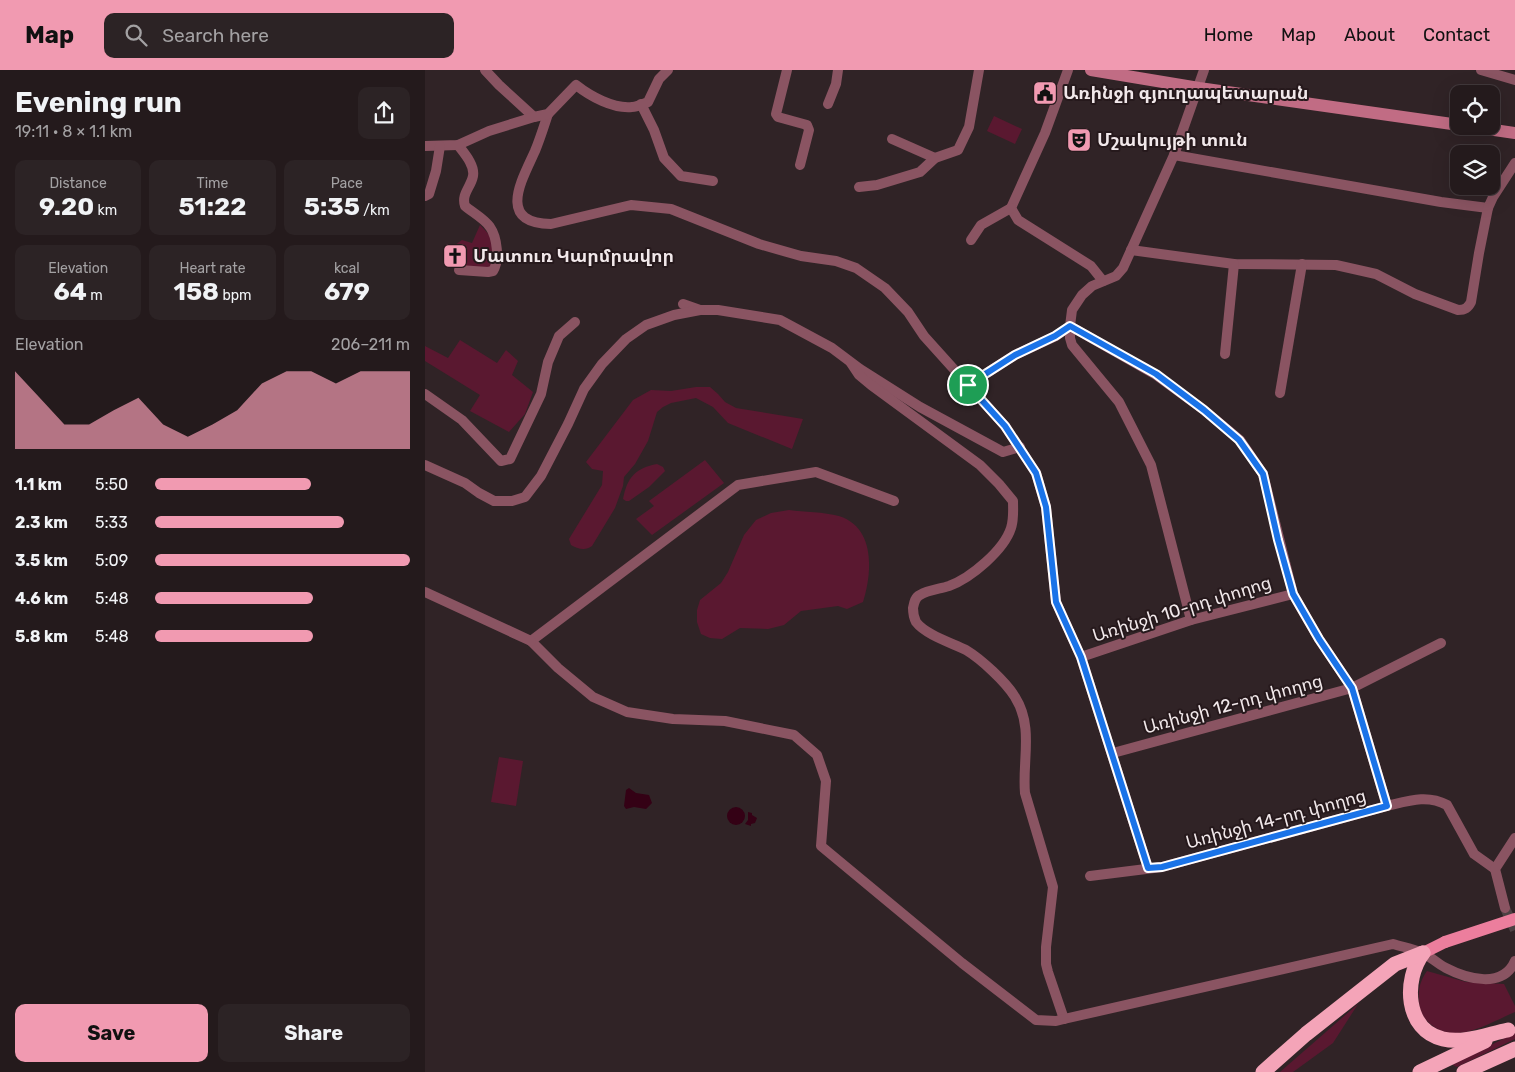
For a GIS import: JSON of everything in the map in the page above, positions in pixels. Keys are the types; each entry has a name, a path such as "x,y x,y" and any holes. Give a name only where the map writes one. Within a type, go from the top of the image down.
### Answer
{"highway":[{"path":"1423,953 1418,959 1410,983 1410,996 1413,1010 1419,1022 1427,1031 1443,1039 1460,1041 1511,1028"},
{"path":"1263,1072 1307,1034 1395,964 1423,953"},
{"path":"1420,1072 1441,1068 1511,1028"},
{"path":"1472,1070 1515,1049"}],"main road":[{"path":"1423,953 1445,942 1515,919"}],"street":[{"path":"485,70 534,117"},
{"path":"668,70 659,79 648,102 631,107 610,104 591,97 576,85 548,114 518,188 517,202 522,214 530,221 539,224 551,224 631,205 671,209 759,244 801,256 836,261 856,268 885,288 908,312 924,336 1005,426 1036,473 1046,507 1056,602 1081,657 1148,868"},
{"path":"787,70 776,114 778,117 807,125 809,130 800,165"},
{"path":"828,104 836,84 838,70"},
{"path":"859,187 877,185 920,172 935,158 957,150 969,127 979,70"},
{"path":"971,240 981,224 1011,208 1045,133 1068,70"},
{"path":"1091,70 1199,88 1450,124"},
{"path":"1191,620 1151,465 1119,402 1072,345 1070,326 1072,310 1082,295 1092,286 1116,276 1123,268 1173,155 1204,70"},
{"path":"1481,70 1515,80"},
{"path":"641,104 654,130 664,158 681,176 713,181"},
{"path":"425,146 458,144 489,131 548,114"},
{"path":"1500,131 1515,133"},
{"path":"892,138 935,158"},
{"path":"458,144 473,170 473,178 464,196 465,206 490,226 496,245 496,267 493,271 459,270"},
{"path":"425,196 429,194 432,186 440,146"},
{"path":"1173,155 1441,202 1488,208"},
{"path":"1131,250 1234,264 1336,265 1376,274 1415,294 1458,310 1464,310 1469,307 1471,302 1488,208 1515,163"},
{"path":"1011,208 1018,220 1091,266 1103,281"},
{"path":"1225,354 1234,264"},
{"path":"1280,393 1302,264"},
{"path":"683,304 700,310"},
{"path":"425,465 465,483 494,501 512,501 525,498 545,469 583,390 602,364 626,339 646,325 674,315 700,310 719,310 780,320 825,344 920,407 1003,452 1020,447"},
{"path":"425,394 462,420 501,461 510,459 541,394 548,362 559,336 575,322"},
{"path":"968,385 1015,355 1055,336 1070,326"},
{"path":"1070,326 1156,374 1204,410 1239,440 1263,474 1293,594 1319,639 1352,688 1387,806"},
{"path":"851,363 859,375 871,385 981,465 1013,501 1011,528 1004,542 978,569 950,586 919,595 915,601 914,616 916,622 928,631 967,652 985,665 1006,686 1019,705 1025,722 1027,745 1024,778 1025,793 1053,887 1045,947 1046,964 1064,1020"},
{"path":"531,641 738,485 816,472 893,501"},
{"path":"425,592 531,641 558,668 593,696 627,712 673,719 725,721 794,735 817,755 826,781 821,846 962,963 1036,1020 1064,1020 1393,944 1423,953 1446,968 1468,977 1485,979 1502,976 1515,961"},
{"name":"Առինջի 10-րդ փողոց","path":"1081,657 1191,620 1293,594"},
{"name":"Առինջի 12-րդ փողոց","path":"1113,753 1352,688 1441,643"},
{"name":"Առինջի 14-րդ փողոց","path":"1090,876 1162,867 1387,806 1424,798 1440,801 1447,805 1474,854 1495,869"},
{"path":"1505,908 1495,869 1515,838"}],"shaded area":[{"path":"994,116 1022,129 1015,144 987,131"},
{"path":"480,225 492,240 492,269 466,268 447,258 452,247 462,240 472,243"},
{"path":"460,340 497,363 506,350 518,361 512,375 533,392 525,414 509,432 470,411 480,395 425,361 425,346 448,358"},
{"path":"710,387 725,402 736,408 803,419 792,449 728,423 713,407 696,398 671,403 657,412 648,441 635,464 624,477 623,486 615,508 592,546 587,549 581,549 571,545 569,539 602,485 603,471 592,469 586,462 633,400 651,390 671,391"},
{"path":"705,460 724,483 652,535 636,519 654,506 649,501"},
{"path":"657,464 663,467 665,471 649,487 629,501 623,499 630,479 643,468"},
{"path":"789,510 839,516 851,522 860,530 865,541 869,565 863,602 847,609 838,606 801,611 784,625 768,629 740,628 722,639 710,638 701,634 697,622 697,610 700,600 721,583 728,572 744,535 756,520 771,513"},
{"path":"499,757 523,761 516,806 491,802"},
{"path":"629,788 636,793 649,795 652,803 646,809 634,807 626,809 624,806 626,790"},
{"path":"736,807 742,810 745,816 742,822 736,825 730,822 727,816 730,810"},
{"path":"748,812 757,818 751,826 745,824 748,820"},
{"path":"1427,971 1466,982 1504,984 1515,1006 1515,1012 1485,1026 1463,1033 1442,1031 1426,1020 1420,1008 1419,988"},
{"path":"1358,1004 1333,1043 1293,1072 1280,1072"},
{"path":"1515,1033 1515,1039 1457,1067 1453,1065 1453,1064"}],"tunnel":[{"path":"1505,908 1515,930"}],"place":[{"name":"Առինջի գյուղապետարան","path":"1045,93"},
{"name":"Մշակույթի տուն","path":"1079,140"},
{"name":"Մատուռ Կարմրավոր","path":"455,256"}],"route":[{"path":"1070,326 1156,374 1204,410 1239,440 1263,474 1293,594 1319,639 1352,688 1387,806 1162,867 1148,868 1081,657 1056,602 1046,507 1036,473 1005,426 968,385 1015,355 1055,336 1070,326"}]}
